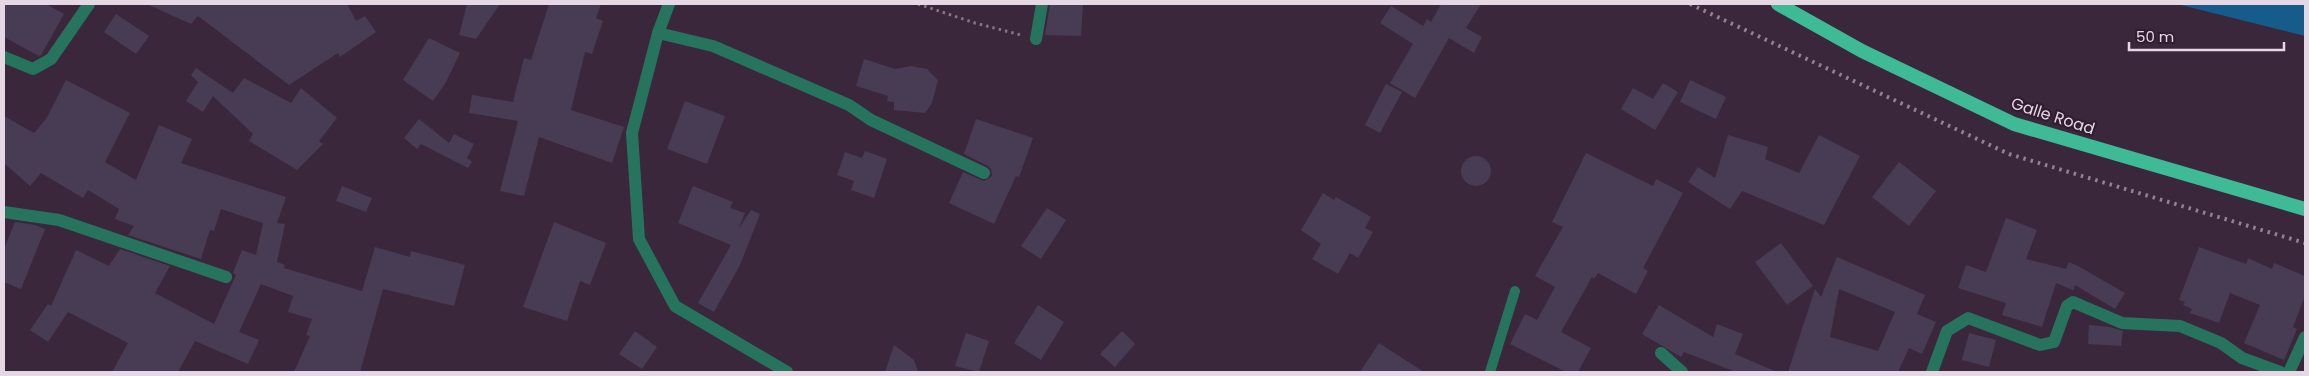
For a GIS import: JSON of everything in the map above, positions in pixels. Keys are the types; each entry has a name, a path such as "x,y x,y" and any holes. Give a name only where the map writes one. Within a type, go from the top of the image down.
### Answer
{"highway":[{"name":"Galle Road","path":"1778,4 1862,51 2014,124 2305,208"}],"street":[{"path":"4,57 34,69 51,59 89,4"},
{"path":"669,4 658,33 632,133 639,240 675,306 781,371"},
{"path":"1036,39 1042,4"},
{"path":"658,33 713,46 849,105 871,120 984,172"},
{"path":"4,212 59,220 226,277"},
{"path":"1932,372 1947,331 1968,318 2040,345 2054,342 2066,306 2073,302 2122,323 2180,326 2221,343 2242,358 2280,372"},
{"path":"2289,372 2304,342"},
{"path":"1661,353 1682,372"}],"lane":[{"path":"1490,372 1515,291"}],"path":[{"path":"918,4 975,23 1036,39"}],"water":[{"path":"2177,4 2305,4 2305,36"}],"building":[{"path":"4,4 46,4 64,14 41,55 39,56 4,37"},
{"path":"147,4 347,4 356,21 365,16 376,32 340,57 338,53 289,85 198,16 191,24"},
{"path":"467,4 500,4 476,39 459,35"},
{"path":"549,4 601,4 596,18 603,21 592,54 585,52 571,110 624,127 612,163 539,137 524,196 500,191 518,121 469,113 472,95 513,102 524,58 531,60"},
{"path":"1050,4 1083,5 1081,36 1045,35"},
{"path":"1441,4 1481,4 1466,28 1482,37 1474,53 1449,38 1415,98 1390,83 1413,44 1380,23 1391,6 1423,26 1427,19 1431,22"},
{"path":"116,14 149,36 136,54 104,32"},
{"path":"429,38 460,53 446,82 433,101 403,80"},
{"path":"864,59 895,69 911,66 927,69 938,80 932,103 925,113 894,110 894,102 887,101 888,96 856,86"},
{"path":"196,68 233,93 244,78 291,103 301,88 337,118 319,141 323,144 297,170 249,141 253,134 213,96 203,112 186,101 198,82 191,75"},
{"path":"66,80 130,113 105,162 136,180 159,125 192,139 181,163 286,197 277,223 285,224 277,262 285,265 284,268 362,291 375,247 410,257 411,251 465,265 454,306 383,289 360,372 294,372 310,336 306,335 312,319 288,312 293,296 261,284 239,332 259,340 248,364 195,341 178,372 112,372 128,343 68,312 48,342 30,330 48,304 51,306 76,250 109,266 120,249 170,266 155,293 214,324 236,275 233,273 242,250 256,255 263,223 221,209 214,231 210,230 201,259 128,235 134,226 115,219 119,209 88,190 83,198 41,173 30,186 4,163 4,116 34,133 46,119"},
{"path":"1690,80 1726,97 1716,119 1680,102"},
{"path":"1663,83 1678,92 1655,130 1621,109 1633,88 1653,99"},
{"path":"1386,84 1402,92 1380,133 1365,125"},
{"path":"685,101 725,116 707,164 667,149"},
{"path":"419,119 449,143 454,134 474,144 467,158 472,162 468,168 421,144 417,149 404,138"},
{"path":"976,119 1033,138 1019,177 1016,176 994,224 949,203 963,172 984,181 992,176 991,169 988,166 964,154"},
{"path":"1728,135 1768,147 1765,159 1799,173 1819,135 1860,156 1824,225 1742,191 1730,209 1688,182 1698,167 1715,178"},
{"path":"865,151 887,159 874,198 851,190 854,181 837,175 845,152 862,158"},
{"path":"1586,153 1653,186 1656,179 1683,193 1643,268 1648,271 1636,294 1598,273 1594,279 1592,277 1561,332 1591,348 1578,372 1566,372 1510,344 1525,314 1537,320 1555,287 1535,276 1563,227 1552,222"},
{"path":"1476,156 1487,160 1491,171 1487,182 1476,186 1465,182 1461,171 1465,160"},
{"path":"1899,162 1936,191 1909,226 1872,197"},
{"path":"342,186 372,198 366,212 336,201"},
{"path":"693,186 733,202 730,208 745,213 739,228 751,210 760,214 740,265 714,312 698,303 731,245 678,223"},
{"path":"1323,193 1334,200 1336,197 1371,217 1365,228 1373,232 1358,258 1350,253 1338,274 1312,259 1321,244 1301,230"},
{"path":"1047,208 1066,220 1041,259 1021,246"},
{"path":"2006,218 2037,230 2026,259 2066,269 2069,262 2125,293 2115,309 2075,285 2073,290 2056,283 2042,327 2002,315 2006,303 1958,288 1966,265 1986,272"},
{"path":"15,222 35,225 45,229 21,289 4,282 4,249"},
{"path":"554,222 606,243 590,285 580,281 567,321 523,307"},
{"path":"1781,243 1813,286 1787,305 1755,262"},
{"path":"2199,247 2246,264 2248,258 2272,269 2274,263 2305,276 2305,296 2293,327 2297,329 2284,360 2244,343 2260,305 2230,293 2219,323 2190,313 2192,309 2183,305 2185,302 2179,300"},
{"path":"1837,257 1925,295 1917,314 1936,322 1922,354 1909,348 1898,372 1788,372 1815,289 1821,297","holes":["1839,289 1895,312 1878,351 1830,337"]},
{"path":"1038,305 1064,322 1041,360 1014,343"},
{"path":"1659,305 1713,337 1717,324 1743,334 1735,354 1777,372 1736,372 1684,352 1681,357 1642,334"},
{"path":"2089,325 2110,327 2123,331 2121,346 2088,344"},
{"path":"635,331 657,347 642,369 619,354"},
{"path":"1122,331 1135,344 1115,367 1100,354"},
{"path":"966,333 989,341 979,372 955,366"},
{"path":"1969,333 1996,340 1989,367 1962,360"},
{"path":"1379,343 1424,372 1360,372"},
{"path":"894,345 914,360 918,372 885,372"}],"railway":[{"path":"1690,4 2009,154 2305,243"}]}
